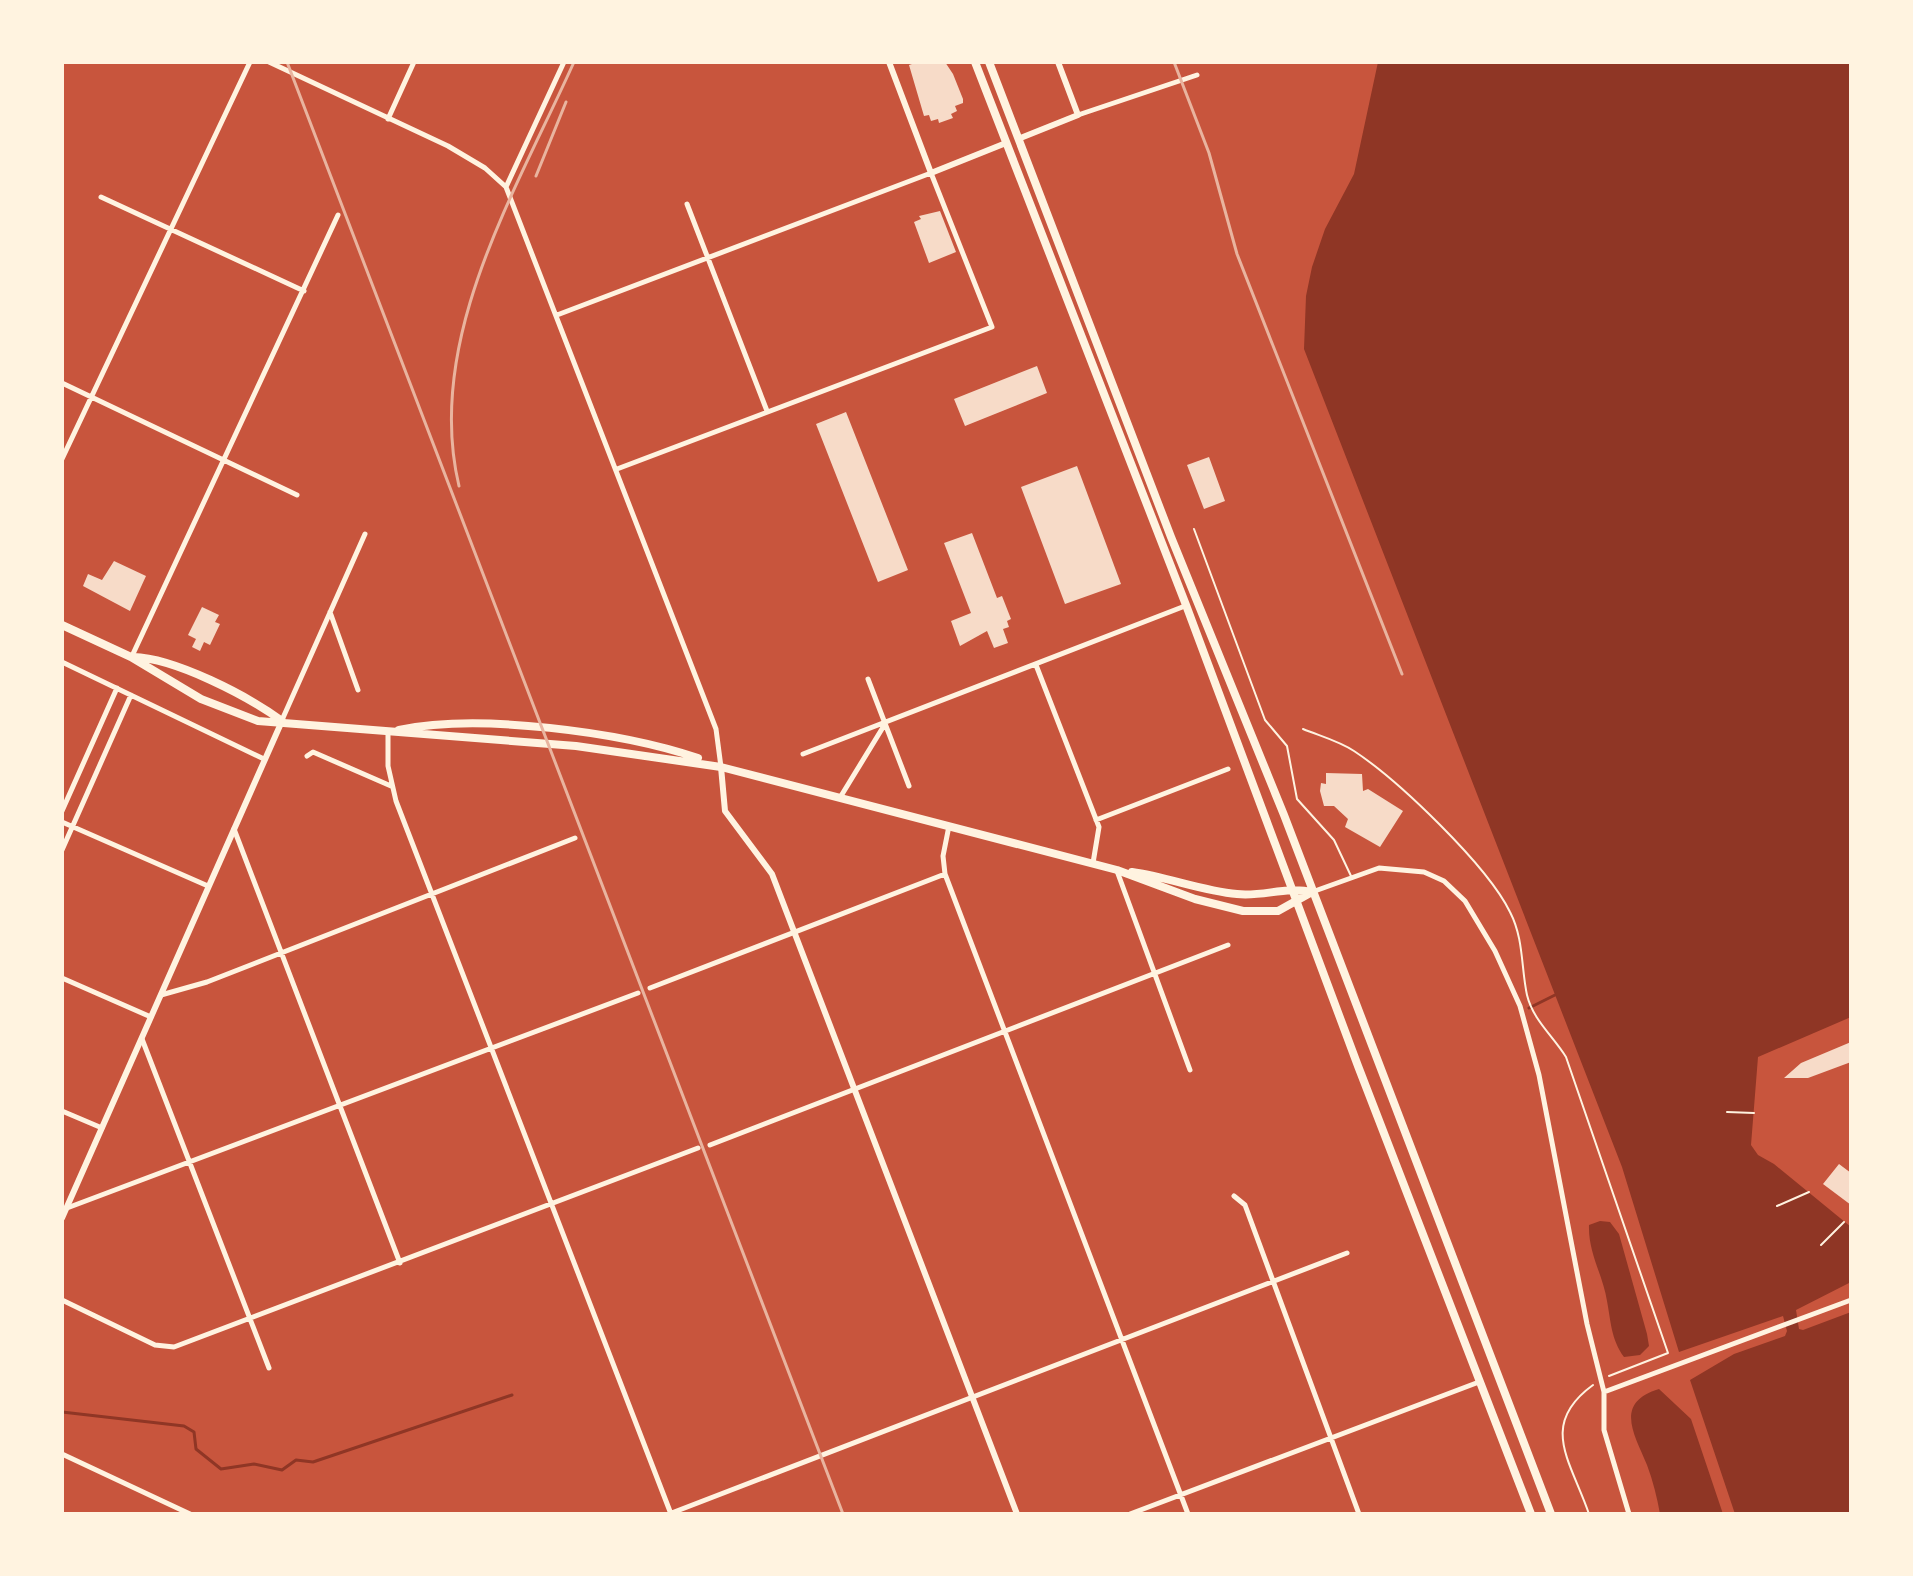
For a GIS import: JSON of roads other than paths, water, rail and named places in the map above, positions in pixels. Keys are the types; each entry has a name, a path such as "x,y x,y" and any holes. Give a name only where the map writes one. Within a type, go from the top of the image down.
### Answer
{"highway":[{"path":"975,62 1186,605 1531,1514"},
{"path":"989,62 1551,1514"},
{"path":"1186,605 1197,601"},
{"path":"62,625 131,657 175,685 237,715 258,721 589,747 721,767 1117,870 1232,894 1252,896 1292,889 1312,892"},
{"path":"131,657 158,660 241,697 282,721"},
{"path":"388,732 466,725 540,728 666,748 721,767"},
{"path":"1117,870 1195,899 1243,911 1278,911 1312,892"}],"street":[{"path":"62,459 250,62"},
{"path":"269,62 478,163 506,187 716,729 725,811 772,874 1017,1514"},
{"path":"388,119 414,62"},
{"path":"506,187 564,62"},
{"path":"617,469 992,327 889,62"},
{"path":"1058,62 1078,115"},
{"path":"1018,139 1197,75"},
{"path":"557,315 1006,143"},
{"path":"101,197 304,291"},
{"path":"687,204 767,411"},
{"path":"131,657 338,215"},
{"path":"62,383 297,495"},
{"path":"62,1218 365,534"},
{"path":"803,754 1186,605"},
{"path":"330,612 358,690"},
{"path":"62,662 264,759"},
{"path":"1036,665 1096,820 1100,837 1093,864"},
{"path":"868,679 909,786"},
{"path":"62,811 117,688"},
{"path":"62,850 131,695"},
{"path":"841,796 885,723"},
{"path":"388,732 391,786 670,1514 1347,1253"},
{"path":"307,756 313,752 391,786"},
{"path":"1096,820 1228,769"},
{"path":"62,822 208,886"},
{"path":"949,825 943,856 945,874 1002,1031 1188,1514"},
{"path":"234,829 400,1263"},
{"path":"161,995 176,993 434,896 575,838"},
{"path":"1312,892 1352,877 1396,867 1424,872 1444,881 1474,915 1501,965 1520,1006 1539,1075 1581,1293 1604,1392 1604,1430 1629,1514"},
{"path":"1117,870 1190,1070"},
{"path":"650,988 945,874"},
{"path":"710,1145 1228,945"},
{"path":"62,978 151,1017"},
{"path":"67,1208 638,993"},
{"path":"142,1039 269,1368"},
{"path":"62,1111 102,1128"},
{"path":"62,1300 155,1345 174,1347 194,1342 698,1148"},
{"path":"1234,1196 1245,1205 1359,1514"},
{"path":"1604,1392 1851,1300"},
{"path":"1130,1514 1479,1382"},
{"path":"62,1454 190,1514"}],"lane":[{"path":"1194,529 1265,720 1287,746 1297,799 1334,840 1352,877"}],"waterway":[{"path":"1529,1008 1555,995"},
{"path":"62,1412 184,1426 194,1432 196,1449 221,1469 254,1464 282,1470 296,1460 313,1462 512,1395"}],"railway":[{"path":"287,62 843,1514"},
{"path":"459,486 452,431 454,376 465,322 503,214 574,62"},
{"path":"1174,62 1209,153 1237,254 1402,674"},
{"path":"536,176 566,102"}]}
